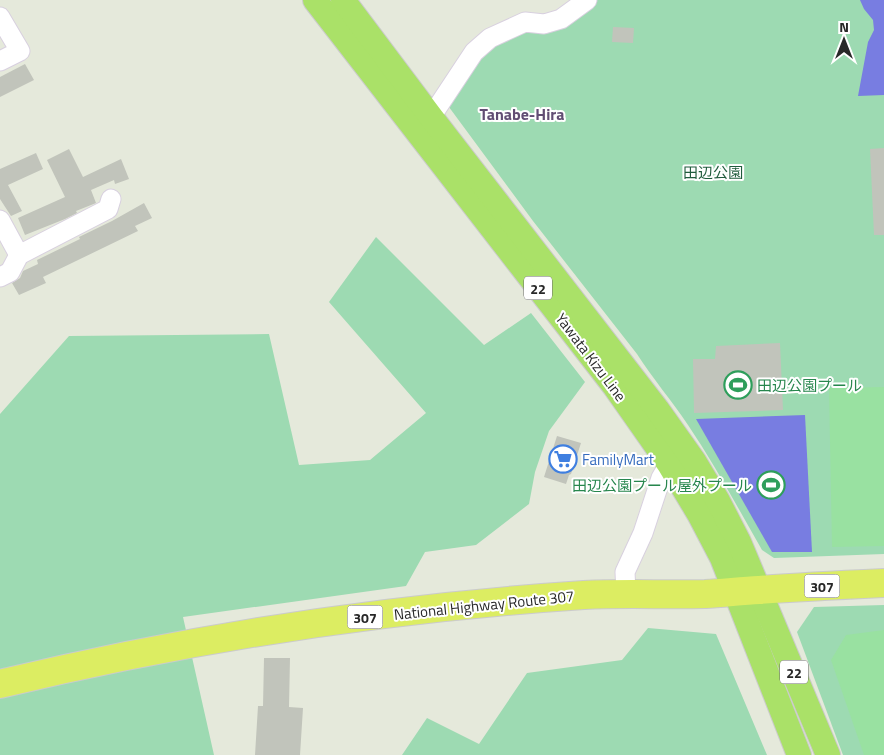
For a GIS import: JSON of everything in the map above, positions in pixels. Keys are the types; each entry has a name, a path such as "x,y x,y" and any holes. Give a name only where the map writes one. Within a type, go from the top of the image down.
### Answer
{"highway":[{"name":"National Highway Route 307","path":"0,684 183,645 303,625 459,606 626,594 706,594 884,583"}],"main road":[{"name":"Yawata Kizu Line","path":"315,0 615,387 669,464 699,514 722,558 748,591 828,755"},
{"name":"Yawata Kizu Line","path":"343,0 657,409 694,460 739,542 748,591 799,755"}],"street":[{"path":"431,117 474,52 490,38 525,22 544,24 561,19 587,0"},
{"path":"0,17 20,51 0,61"},
{"path":"0,277 10,272 20,255 108,209 111,199"},
{"path":"0,220 20,255"},
{"path":"626,594 625,572 643,533 661,478 669,464"}],"green space":[{"name":"田辺公園","path":"597,0 884,0 884,554 774,558 762,550 717,471 682,416 637,354 533,221 446,103 475,59 493,43 526,29 565,23"},
{"path":"376,237 484,345 531,313 585,382 549,431 535,472 529,504 476,545 425,552 406,586 183,617 214,755 0,755 0,414 69,336 269,334 299,465 370,460 426,413 329,302"},
{"path":"884,387 884,546 832,547 829,388"},
{"path":"884,605 884,755 843,755 797,632 814,607"},
{"path":"648,628 716,634 767,755 402,755 427,718 479,744 527,673 622,660"},
{"path":"884,630 884,755 864,755 831,660 846,635"}],"shaded area":[{"path":"860,0 884,0 884,95 858,96 868,42 874,30 873,20 864,9"},
{"name":"田辺公園プール屋外プール","path":"805,415 812,552 772,552 696,419"}],"building":[{"path":"613,27 634,28 633,43 612,42"},
{"path":"25,64 34,80 0,97 0,77"},
{"path":"884,148 884,235 874,235 870,149"},
{"path":"69,149 83,177 121,159 129,179 115,184 114,180 91,190 96,203 76,211 77,213 65,219 25,235 18,218 65,197 47,160"},
{"path":"36,153 43,169 8,185 22,211 11,216 0,199 0,169"},
{"path":"144,203 152,218 135,226 138,231 43,277 46,283 19,295 12,283 20,278 23,271 38,264 37,260 80,239 79,237"},
{"name":"田辺公園プール","path":"780,343 783,410 694,413 693,359 715,359 716,346"},
{"name":"FamilyMart","path":"557,436 581,443 566,484 544,477"},
{"path":"264,658 290,658 289,707 303,708 300,755 255,755 258,706 263,706"}],"place":[{"name":"田辺公園プール","path":"738,385"},
{"name":"FamilyMart","path":"563,459"},
{"name":"田辺公園プール屋外プール","path":"771,485"}],"district":[{"name":"Tanabe-Hira","path":"522,114"}]}
